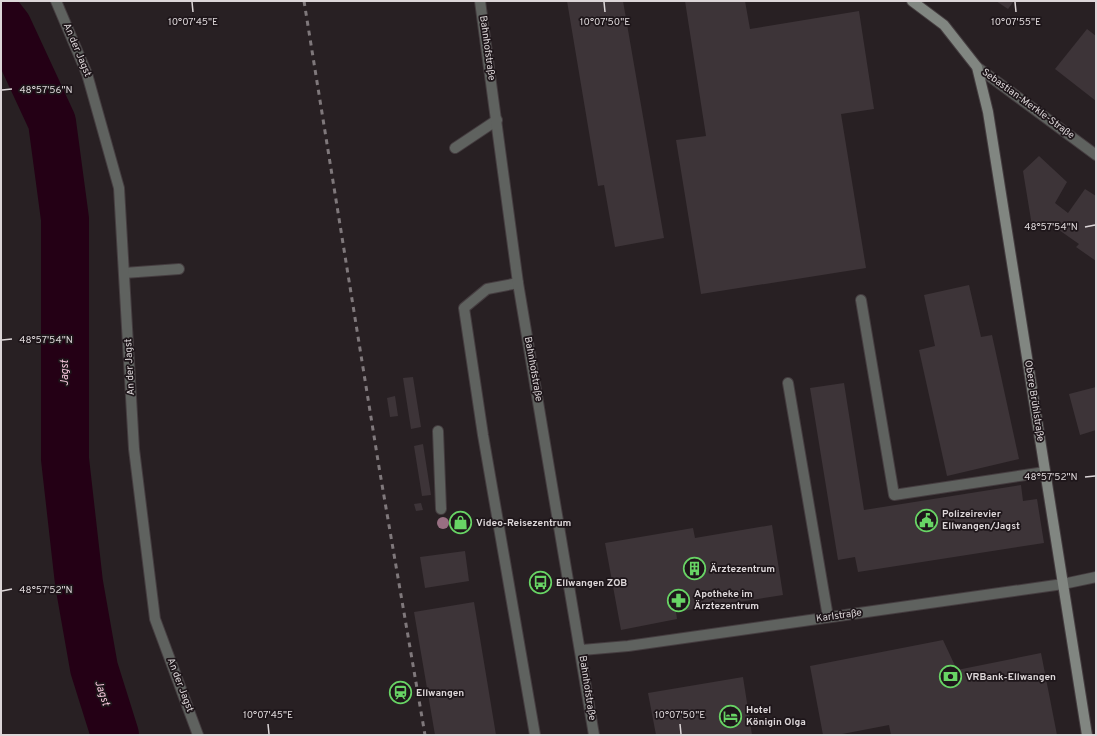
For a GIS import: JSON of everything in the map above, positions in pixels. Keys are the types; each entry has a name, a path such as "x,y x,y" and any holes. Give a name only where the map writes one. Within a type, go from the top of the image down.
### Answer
{"street":[{"name":"An der Jagst","path":"56,1 88,74 119,188 134,449 155,619 198,735"},
{"name":"Bahnhofstraße","path":"480,1 518,283 582,650 594,735"},
{"name":"Sebastian-Merkle-Straße","path":"912,1 944,25 977,67 1096,154"},
{"name":"Obere Brühlstraße","path":"977,67 988,112 1087,735"},
{"path":"455,148 497,120"},
{"path":"124,273 179,269"},
{"path":"518,283 487,289 464,308 483,435 535,735"},
{"path":"861,300 894,495 1045,472"},
{"path":"788,383 828,617"},
{"path":"438,432 441,510"},
{"name":"Karlstraße","path":"582,650 1063,584 1096,577"}],"building":[{"path":"567,1 623,1 664,238 615,247 604,185 598,186"},
{"path":"685,1 745,1 750,29 859,11 874,109 841,114 866,268 701,294 676,140 706,136"},
{"path":"996,1 1014,1 1008,9"},
{"path":"1087,29 1096,36 1096,101 1055,69"},
{"path":"1039,156 1067,182 1055,203 1068,213 1085,189 1096,196 1096,261 1076,247 1079,244 1049,223 1032,226 1023,171"},
{"path":"969,285 981,337 992,335 1019,459 947,476 919,350 935,346 924,295"},
{"path":"413,377 421,427 411,429 403,378"},
{"path":"844,383 864,510 1021,485 1023,501 1037,499 1044,543 858,572 855,557 838,560 810,388"},
{"path":"1096,387 1096,430 1080,435 1069,394"},
{"path":"395,396 398,416 390,417 387,398"},
{"path":"423,444 431,495 422,496 414,446"},
{"path":"421,503 423,510 416,511 414,504"},
{"name":"Video-Reisezentrum","path":"463,518 464,526 457,527 456,519"},
{"name":"Ärztezentrum","path":"772,525 783,595 676,612 677,619 621,630 605,543 693,528 695,538"},
{"path":"465,551 469,581 425,588 420,557"},
{"path":"474,602 496,735 435,735 414,612"},
{"path":"943,640 957,670 1041,653 1057,735 891,735 889,725 837,735 823,735 810,666"},
{"path":"743,677 752,735 656,735 648,693"}],"waterway":[{"name":"Jagst","path":"1,18 8,27 52,122 65,219 65,459 79,583 94,668 115,735"}],"railway":[{"path":"304,1 379,467 425,735"}],"place":[{"name":"Polizeirevier Ellwangen/Jagst","path":"926,520"},
{"name":"Video-Reisezentrum","path":"460,523"},
{"name":"Ärztezentrum","path":"695,569"},
{"name":"Ellwangen ZOB","path":"540,583"},
{"name":"Apotheke im Ärztezentrum","path":"679,600"},
{"name":"VRBank-Ellwangen","path":"950,677"},
{"name":"Ellwangen","path":"400,693"},
{"name":"Hotel Königin Olga","path":"731,716"}]}
